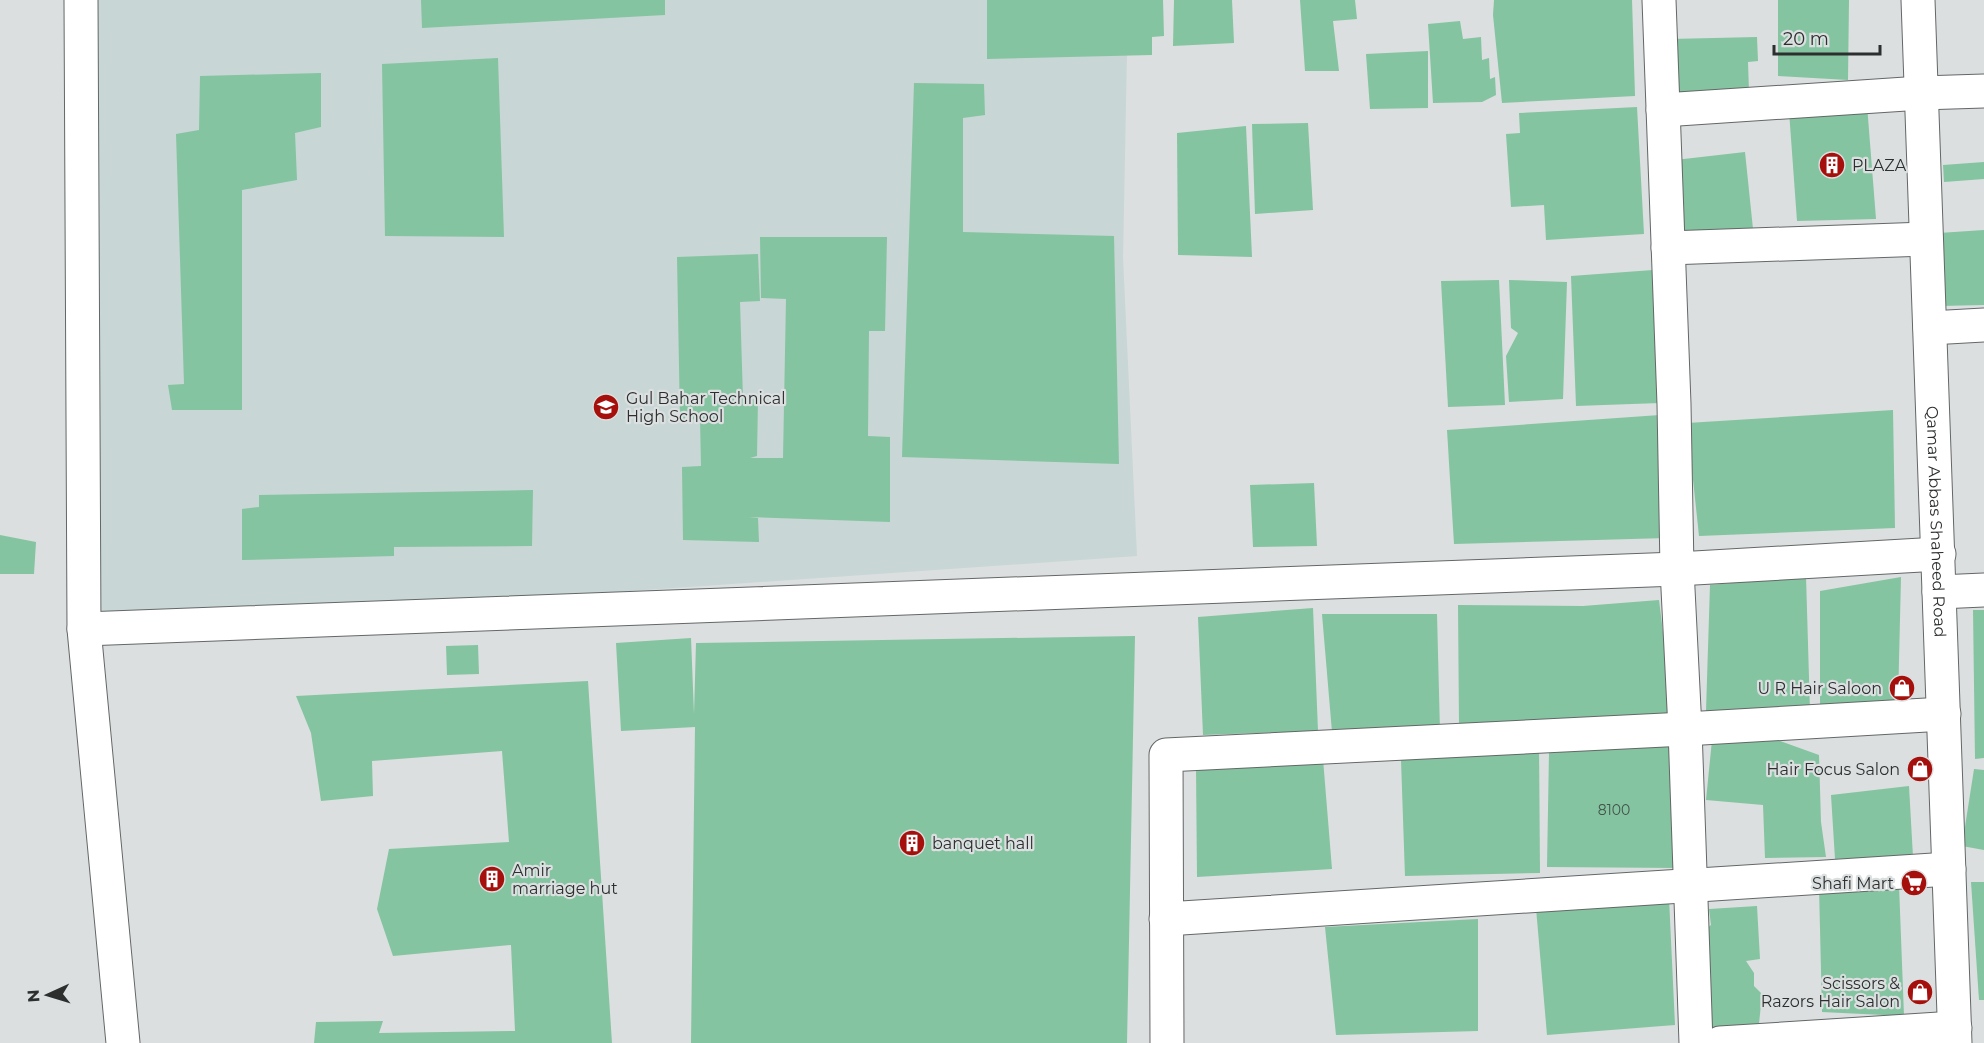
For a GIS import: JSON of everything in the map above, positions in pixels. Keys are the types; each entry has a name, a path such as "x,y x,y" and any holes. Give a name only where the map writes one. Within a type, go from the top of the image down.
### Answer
{"street":[{"path":"81,0 84,629 123,1043"},
{"path":"1659,0 1677,569 1696,1043"},
{"name":"Qamar Abbas Shaheed Road","path":"1918,0 1955,1036"},
{"path":"1663,110 1984,91"},
{"path":"1668,248 1926,239"},
{"path":"1930,328 1984,325"},
{"path":"84,629 1677,569 1939,554"},
{"path":"1939,592 1984,590"},
{"path":"1167,1043 1166,754 1944,714"},
{"path":"1166,919 1949,869"},
{"path":"1720,1043 1955,1036"}],"shaded area":[{"name":"Gul Bahar Technical High School","path":"81,0 1128,0 1123,258 1137,556 84,629"}],"building":[{"path":"421,0 665,0 665,15 422,28"},
{"path":"987,0 1163,0 1164,36 1152,37 1152,55 987,59"},
{"path":"1174,0 1232,0 1234,43 1173,46"},
{"path":"1300,0 1355,0 1357,19 1333,21 1339,71 1305,71"},
{"path":"1494,0 1632,0 1635,96 1502,103 1493,15"},
{"path":"1778,0 1849,0 1848,80 1778,76"},
{"path":"1460,21 1463,39 1481,37 1482,60 1489,58 1490,79 1495,77 1496,95 1482,102 1433,103 1428,24"},
{"path":"1757,37 1758,61 1748,62 1749,92 1671,93 1670,39"},
{"path":"1428,51 1428,108 1370,109 1366,54"},
{"path":"498,58 504,237 385,236 382,64"},
{"path":"321,73 321,127 295,133 297,180 242,190 242,410 172,410 168,385 184,384 176,134 199,130 200,76"},
{"path":"914,83 984,84 985,115 963,118 963,232 1114,236 1119,464 902,457"},
{"name":"PLAZA","path":"1867,105 1876,219 1797,221 1789,111"},
{"path":"1637,107 1644,234 1546,240 1544,205 1511,207 1506,134 1520,133 1519,113"},
{"path":"1308,123 1313,210 1255,214 1252,124"},
{"path":"1246,126 1252,257 1178,255 1177,133"},
{"path":"1745,152 1753,229 1684,236 1675,160"},
{"path":"1984,162 1984,179 1944,182 1943,165"},
{"path":"1984,230 1984,305 1940,306 1939,233"},
{"path":"760,237 887,237 885,331 869,331 868,436 890,437 890,522 748,517 758,518 759,542 683,540 682,467 701,466 700,419 680,420 677,257 758,254 760,301 740,302 743,399 758,399 757,456 750,458 783,458 786,299 761,298"},
{"path":"1653,270 1660,403 1576,406 1571,276"},
{"path":"1499,280 1505,405 1448,407 1441,281"},
{"path":"1509,280 1567,282 1563,399 1509,402 1506,356 1518,333 1511,328"},
{"path":"1893,410 1895,528 1699,536 1687,423"},
{"path":"1660,415 1667,538 1454,544 1447,430"},
{"path":"1314,483 1317,546 1253,547 1250,485"},
{"path":"533,490 532,546 394,547 394,556 242,560 242,509 259,507 259,495"},
{"path":"0,535 36,542 34,574 0,574"},
{"path":"1806,576 1810,712 1706,711 1710,585"},
{"path":"1901,577 1898,702 1820,711 1820,591"},
{"path":"1659,600 1674,721 1459,725 1458,605 1583,606"},
{"path":"1313,608 1318,731 1203,735 1198,617"},
{"path":"1973,610 1984,610 1984,758 1975,759"},
{"path":"1322,614 1437,614 1440,732 1332,732"},
{"name":"banquet hall","path":"1135,636 1127,1043 691,1043 695,727 621,731 616,643 691,638 694,714 696,643"},
{"path":"478,645 479,674 447,675 446,646"},
{"name":"Amir marriage hut","path":"588,681 612,1043 314,1043 316,1022 383,1021 379,1033 515,1031 511,945 393,956 377,909 389,849 509,842 502,751 372,761 373,796 321,801 311,733 296,696"},
{"path":"1769,737 1819,755 1821,822 1826,857 1765,858 1763,805 1706,800 1712,740"},
{"path":"1680,744 1678,868 1547,867 1549,752"},
{"path":"1539,746 1540,873 1405,876 1401,760"},
{"path":"1323,759 1332,869 1197,877 1196,766"},
{"path":"1974,769 1984,770 1984,850 1962,846"},
{"path":"1909,786 1913,857 1835,859 1831,795"},
{"path":"1971,882 1984,882 1984,1000 1979,1000"},
{"path":"1899,885 1904,1016 1822,1012 1819,887"},
{"path":"1669,898 1675,1025 1547,1035 1536,908"},
{"path":"1757,906 1760,959 1746,961 1754,973 1754,986 1762,994 1759,1024 1735,1030 1708,1029 1706,929 1711,925 1709,909"},
{"path":"1478,919 1478,1031 1336,1035 1325,927"}],"place":[{"name":"PLAZA","path":"1832,165"},
{"name":"Gul Bahar Technical High School","path":"606,407"},
{"name":"U R Hair Saloon","path":"1902,688"},
{"name":"Hair Focus Salon","path":"1920,769"},
{"name":"banquet hall","path":"912,843"},
{"name":"Amir marriage hut","path":"492,879"},
{"name":"Shafi Mart","path":"1914,883"},
{"name":"Scissors & Razors Hair Salon","path":"1920,992"}]}
